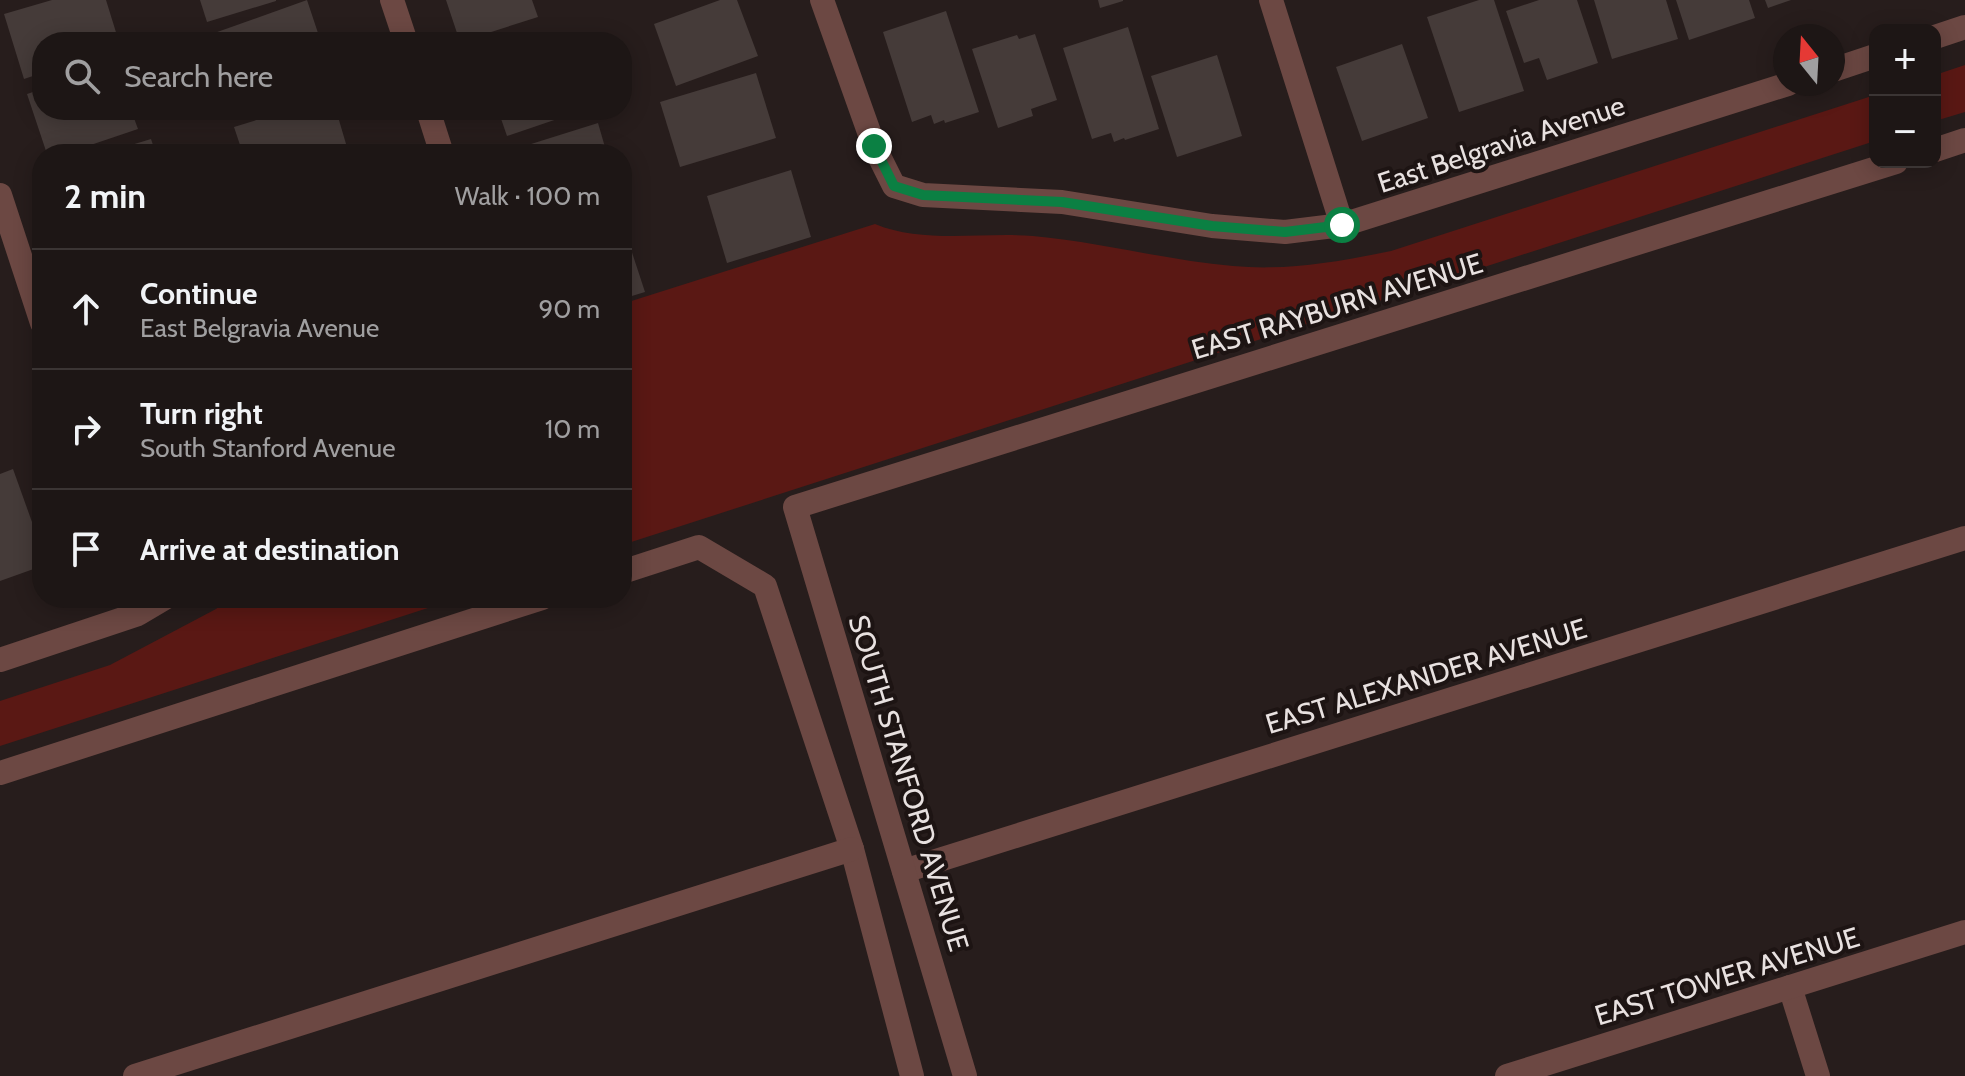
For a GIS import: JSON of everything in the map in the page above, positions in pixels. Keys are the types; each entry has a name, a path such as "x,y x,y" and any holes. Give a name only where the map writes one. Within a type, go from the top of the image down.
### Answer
{"street":[{"path":"392,0 403,32"},
{"name":"East Belgravia Avenue","path":"822,0 874,146 894,186 923,195 1062,202 1241,228 1285,232 1342,225 1773,89"},
{"path":"1271,0 1342,225"},
{"path":"1941,35 1965,27"},
{"path":"1845,66 1869,58"},
{"path":"431,120 439,144"},
{"path":"1941,148 1965,140"},
{"name":"EAST RAYBURN AVENUE","path":"795,507 1877,168"},
{"path":"0,195 5,226 32,297"},
{"name":"SOUTH STANFORD AVENUE","path":"795,507 965,1076"},
{"name":"EAST ALEXANDER AVENUE","path":"904,871 1965,538"},
{"path":"632,569 699,547 765,586 852,849 912,1076"},
{"path":"0,660 130,608"},
{"path":"0,773 511,608"},
{"path":"135,1076 852,849"},
{"name":"EAST TOWER AVENUE","path":"1507,1076 1965,932"},
{"path":"1790,987 1818,1076"}],"shaded area":[{"path":"1965,65 1965,112 1941,119 1941,96 1941,73"},
{"path":"1869,97 1869,143 632,542 632,301 875,224 932,236 1033,236 1233,266 1292,266 1391,251"},
{"path":"428,608 0,746 0,701 110,665 216,609"}],"building":[{"path":"52,0 106,0 116,32 32,32 32,76 24,79 4,14"},
{"path":"200,0 276,0 276,1 207,22"},
{"path":"307,0 318,32 217,32"},
{"path":"446,0 532,0 538,17 491,32 457,32"},
{"path":"720,0 737,0 758,56 676,86 654,24"},
{"path":"1098,0 1123,0 1123,1 1100,8"},
{"path":"1479,0 1494,0 1524,91 1459,112 1427,17"},
{"path":"1539,0 1577,0 1598,63 1547,80 1539,58 1524,63 1506,11"},
{"path":"1594,0 1666,0 1678,39 1612,59"},
{"path":"1676,0 1749,0 1755,18 1689,40"},
{"path":"1765,0 1791,0 1768,8"},
{"path":"946,11 979,112 945,123 944,120 934,124 931,115 912,122 883,32"},
{"path":"1128,27 1159,129 1114,142 1111,133 1092,139 1063,48"},
{"path":"1035,34 1057,100 1031,109 1033,116 998,128 972,49 1017,35 1019,39"},
{"path":"1402,44 1428,118 1362,141 1336,67"},
{"path":"1217,55 1242,136 1177,157 1151,76"},
{"path":"756,73 776,138 680,167 660,102"},
{"path":"32,92 32,109 27,94"},
{"path":"36,120 135,120 138,129 94,144 44,144"},
{"path":"257,120 339,120 346,144 240,144 234,127"},
{"path":"501,120 554,120 507,136"},
{"path":"598,123 604,144 531,144"},
{"path":"151,139 153,144 135,144"},
{"path":"791,170 811,237 727,263 707,196"},
{"path":"632,252 645,292 632,296"},
{"path":"13,469 32,522 32,570 0,581 0,474"}],"route":[{"path":"874,146 894,186 923,195 977,195 1062,202 1212,226 1285,232 1342,225"}]}
